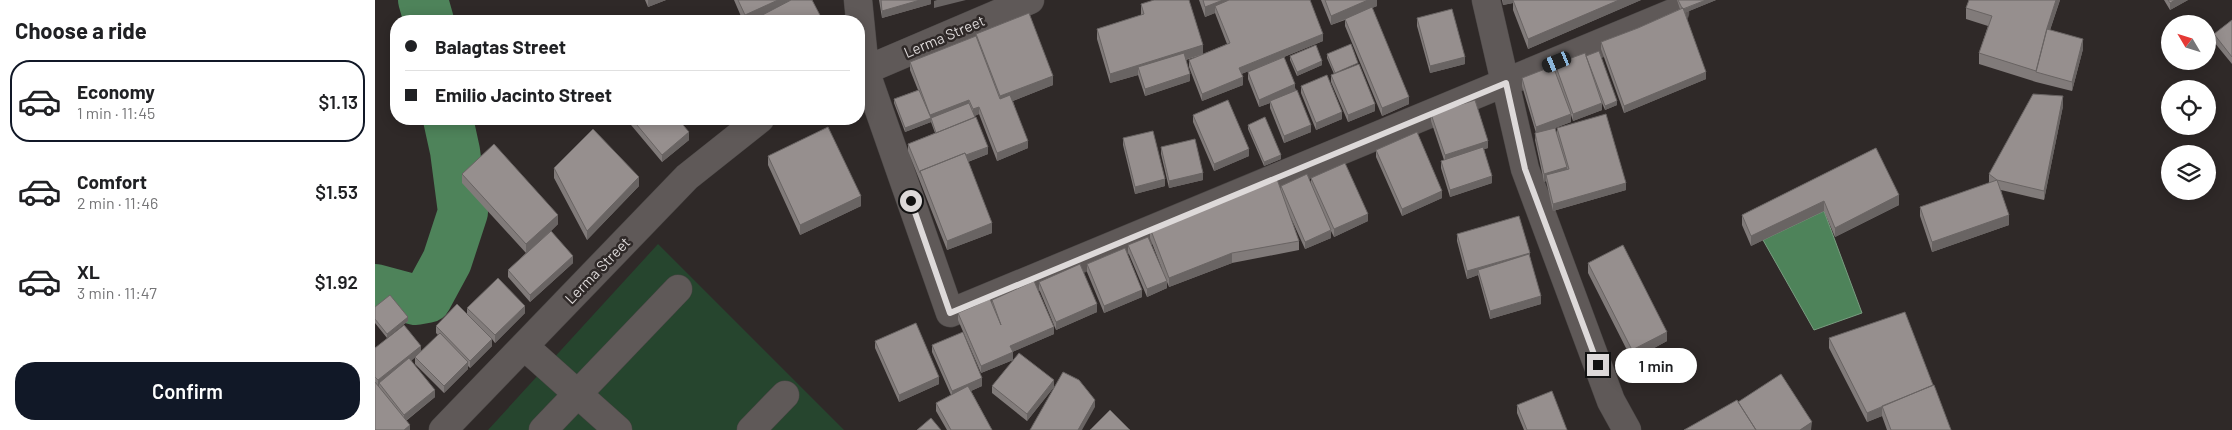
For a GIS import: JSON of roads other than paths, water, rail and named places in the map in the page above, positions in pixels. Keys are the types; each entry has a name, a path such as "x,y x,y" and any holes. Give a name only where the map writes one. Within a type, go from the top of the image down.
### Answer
{"street":[{"path":"858,0 859,15"},
{"name":"Lerma Street","path":"865,70 1030,0"},
{"path":"1486,0 1525,169 1611,401 1627,430"},
{"path":"865,79 950,313 1675,12"},
{"name":"Lerma Street","path":"443,430 687,177 752,125"},
{"path":"543,430 679,289"},
{"path":"524,346 617,430"},
{"path":"751,430 785,395"}],"waterway":[{"path":"423,0 427,15"},
{"path":"375,289 416,300 427,298 447,261 463,212 455,151 449,125"}]}
